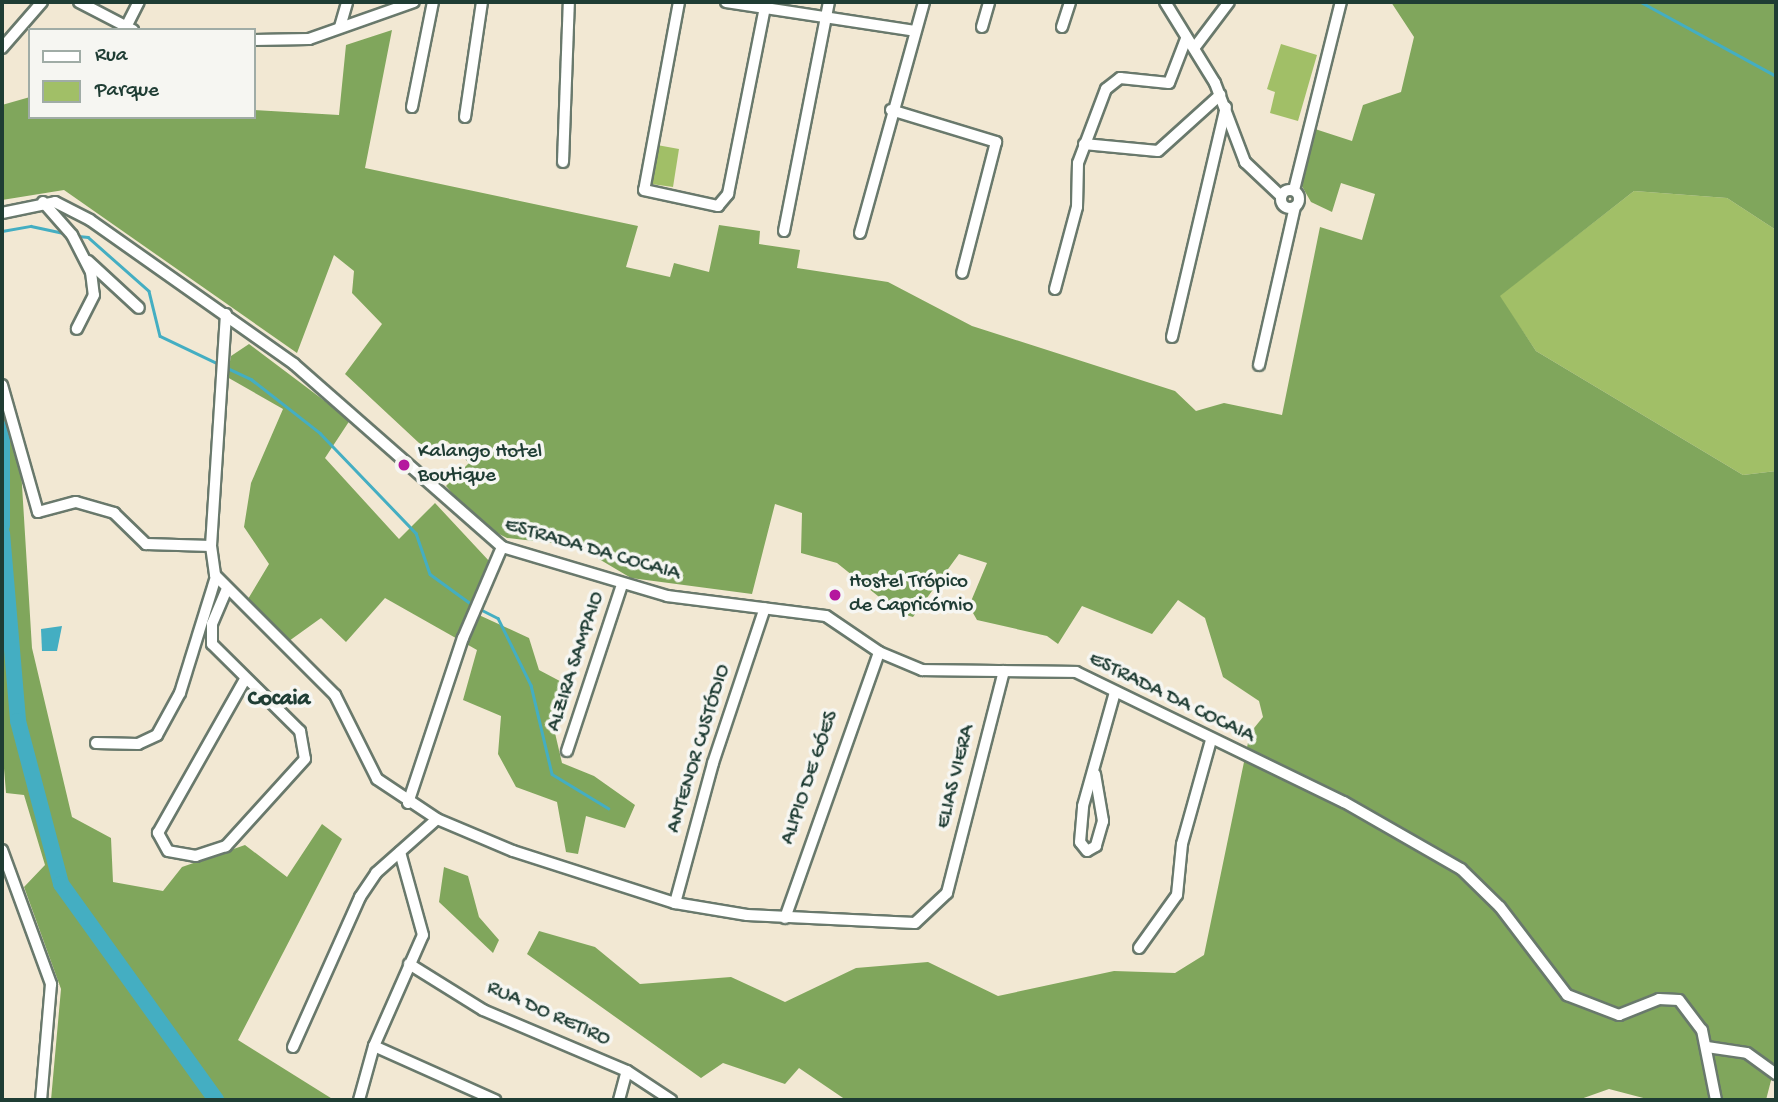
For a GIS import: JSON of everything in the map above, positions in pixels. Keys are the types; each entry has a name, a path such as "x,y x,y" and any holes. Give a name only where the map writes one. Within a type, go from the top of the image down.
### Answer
{"street":[{"path":"2,48 42,2"},
{"path":"79,2 130,28 139,2"},
{"path":"340,27 347,2"},
{"path":"256,40 309,38 414,2"},
{"path":"412,107 433,2"},
{"path":"465,117 482,2"},
{"path":"563,162 569,2"},
{"path":"679,2 644,190 718,206 728,194 765,5"},
{"path":"726,2 765,5 915,31"},
{"path":"783,232 829,2"},
{"path":"860,233 891,110 924,2"},
{"path":"982,27 989,2"},
{"path":"1062,27 1070,2"},
{"path":"1165,2 1220,94 1245,162 1281,196 1284,206 1295,207"},
{"path":"1055,289 1077,207 1084,144 1110,83 1120,78 1169,83 1190,43 1229,2"},
{"path":"1294,190 1341,2"},
{"path":"1084,144 1158,151 1220,94"},
{"path":"1172,337 1226,107"},
{"path":"891,110 996,142 962,274"},
{"path":"1281,196 1294,190"},
{"path":"1259,365 1295,207 1300,197 1294,190"},
{"path":"2,213 43,202 86,259 139,308"},
{"name":"ESTRADA DA COCAIA","path":"43,202 73,209 294,363 502,547 622,585 826,615 879,652 944,674 1062,668 1115,692 1344,802 1461,869 1500,907 1556,986 1591,1009 1619,1015 1669,998 1695,1018 1709,1052 1716,1100"},
{"path":"77,329 94,295 86,259"},
{"path":"96,743 138,744 157,735 180,694 216,577 211,546 226,314"},
{"path":"2,385 38,512 76,502 114,513 146,544 211,546"},
{"path":"408,803 440,705 502,547"},
{"path":"216,577 226,591 335,695 377,779 408,803 513,851 675,903 785,918 906,924 925,918 947,892 1004,671"},
{"name":"ALZIRA SAMPAIO","path":"568,751 622,585"},
{"path":"226,591 212,624 212,644 300,731 304,760 226,846 197,856 168,851 158,833 245,679"},
{"name":"ANTENOR CUSTÓDIO","path":"675,903 765,608"},
{"name":"ALIPIO DE GÓES","path":"785,918 879,652"},
{"path":"1095,774 1103,821 1096,846 1087,851 1079,833 1115,692"},
{"path":"1139,948 1177,895 1182,844 1212,740"},
{"path":"293,1047 360,897 400,852 437,818"},
{"path":"2,850 51,984 41,1100"},
{"path":"359,1100 374,1046 424,927 400,852"},
{"name":"RUA DO RETIRO","path":"409,964 482,1010 627,1071 671,1100"},
{"path":"374,1046 495,1100"},
{"path":"1709,1052 1747,1053 1776,1074"},
{"path":"619,1100 627,1071"}],"green space":[{"path":"1391,2 1776,2 1776,230 1727,198 1634,191 1500,296 1536,351 1743,475 1776,471 1776,1061 1766,1100 1651,1100 1609,1089 1578,1100 846,1100 799,1068 785,1084 723,1063 701,1078 527,954 539,931 595,947 640,984 731,977 785,1002 856,968 928,962 998,996 1114,971 1175,973 1204,955 1250,733 1263,717 1259,701 1223,677 1205,618 1178,600 1152,634 1082,606 1058,644 1047,636 977,620 969,606 987,563 959,554 913,617 899,613 837,563 801,553 802,513 775,504 752,594 631,578 577,546 507,538 479,524 446,486 469,463 447,441 433,456 345,374 382,324 352,293 354,271 334,255 297,353 64,190 2,200 2,105 28,98 28,119 256,119 256,110 339,115 346,45 392,30 365,168 638,226 626,267 670,277 674,263 709,272 719,225 760,231 759,244 800,250 797,268 888,282 972,326 1175,391 1196,411 1224,403 1282,415 1320,227 1362,240 1375,194 1341,183 1332,212 1311,202 1299,181 1315,129 1352,141 1363,105 1401,92 1414,37"},
{"path":"1281,44 1317,55 1298,121 1270,113 1275,92 1267,89"},
{"path":"657,145 679,149 673,187 651,184"},
{"path":"1634,191 1727,198 1776,230 1776,471 1743,475 1536,351 1499,296"},
{"path":"249,344 350,420 325,458 399,539 435,503 490,562 468,610 529,638 539,670 573,688 555,733 562,763 594,776 635,805 625,828 586,816 578,854 566,852 557,802 516,787 498,754 501,716 463,700 477,650 385,598 346,642 321,618 289,641 248,599 269,564 244,527 251,483 283,409 227,377 231,356"},
{"path":"2,396 21,469 32,648 72,817 111,838 113,882 163,891 182,867 245,845 287,877 322,824 342,839 238,1040 334,1100 51,1100 61,989 24,887 45,865 24,795 6,793 2,744"},
{"path":"444,867 468,876 479,917 499,940 493,953 439,902"}],"water":[{"path":"62,626 57,651 42,651 41,629"}],"waterway":[{"path":"1641,2 1776,76"},
{"path":"2,231 31,226 64,233"},
{"path":"78,236 88,237 149,291 160,336 219,364"},
{"path":"225,367 251,379 320,433 416,533 430,574 474,606"},
{"path":"2,429 2,525"},
{"path":"2,533 18,721 61,884 216,1100"},
{"path":"480,609 498,618 531,685 552,774 608,808"}],"place":[{"name":"Kalango Hotel Boutique","path":"404,465"},
{"name":"Hostel Trópico de Capricórnio","path":"835,595"}],"district":[{"name":"Cocaia","path":"279,700"}]}
